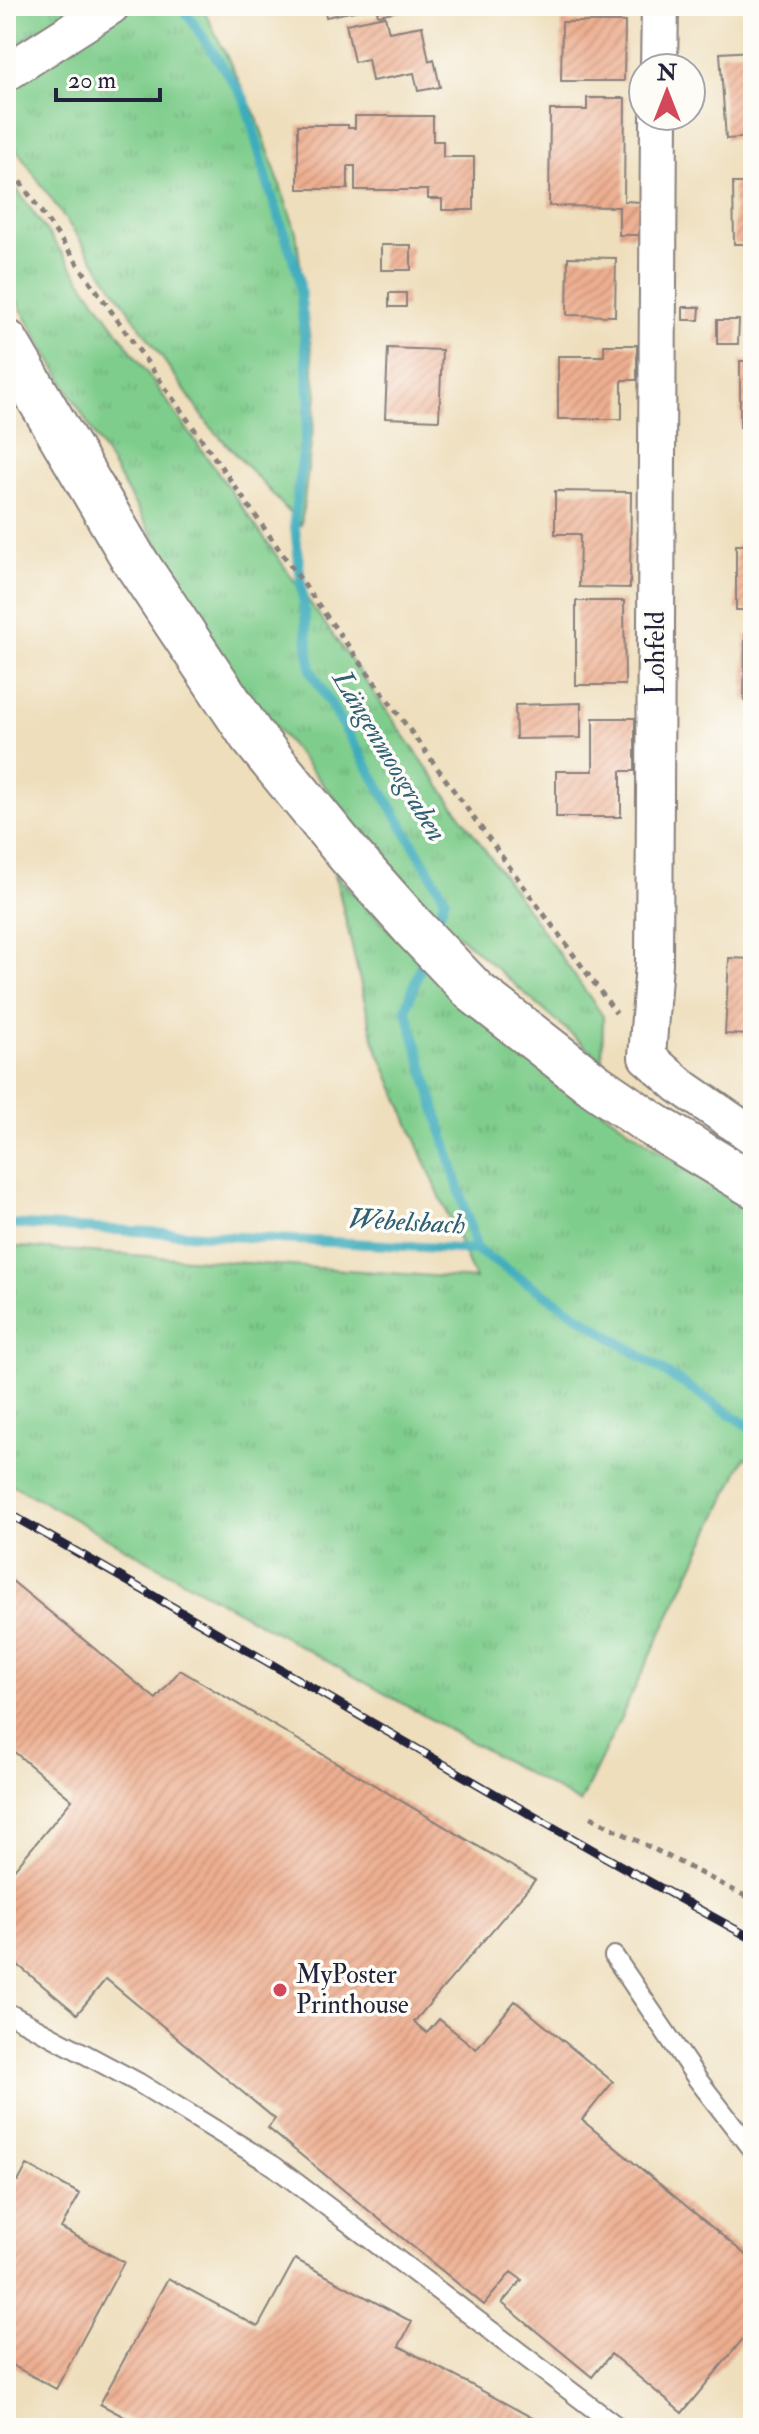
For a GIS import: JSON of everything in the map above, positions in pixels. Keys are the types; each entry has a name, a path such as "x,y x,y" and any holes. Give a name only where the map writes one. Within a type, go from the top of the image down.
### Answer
{"main road":[{"path":"6,342 133,558 251,735 340,845 475,992 596,1086 650,1123 753,1185"}],"street":[{"path":"6,73 111,6"},
{"path":"659,52 660,6"},
{"name":"Lohfeld","path":"647,1057 654,963 659,132"},
{"path":"647,1057 679,1085 753,1136"}],"lane":[{"path":"614,1956 698,2080 753,2151"},
{"path":"6,2012 139,2083 274,2166 619,2428"}],"path":[{"path":"6,162 317,603 647,1057"},
{"path":"591,1817 753,1900"}],"green space":[{"path":"6,6 75,6 6,52"},
{"path":"133,6 202,6 257,118 296,232 317,396 301,525 209,425 6,134 6,88"},
{"path":"6,174 603,1016 602,1061 416,898 235,677 6,283"},
{"path":"335,874 439,980 591,1103 709,1185 753,1207 753,1462 745,1457 580,1803 6,1481 6,1246 475,1279 374,1041"}],"building":[{"path":"323,6 373,6 373,7 326,17"},
{"path":"376,6 419,6 419,7 378,15"},
{"path":"533,6 624,6 624,14 533,12"},
{"path":"385,16 389,32 422,26 429,61 434,59 440,87 418,91 414,73 372,81 368,59 354,62 346,24"},
{"path":"562,22 625,22 624,81 561,81"},
{"path":"753,51 753,137 726,139 720,53"},
{"path":"587,98 625,98 624,201 640,202 640,235 619,235 619,207 549,206 550,110 587,110"},
{"path":"355,116 433,116 433,141 443,141 443,157 474,157 474,210 442,210 442,199 428,199 428,190 355,190 355,166 348,166 348,189 298,189 298,125 348,125 348,128 355,128"},
{"path":"733,183 753,183 753,244 734,244"},
{"path":"381,245 411,245 411,270 381,270"},
{"path":"568,257 616,258 615,316 567,315"},
{"path":"389,293 406,293 406,307 389,307"},
{"path":"683,307 700,307 699,320 683,320"},
{"path":"717,320 739,320 738,344 717,344"},
{"path":"604,345 637,345 637,380 622,380 622,419 558,419 558,356 604,356"},
{"path":"388,348 442,350 439,420 385,418"},
{"path":"740,361 753,361 753,428 740,427"},
{"path":"749,450 753,450 753,521 747,521"},
{"path":"555,491 631,492 630,588 579,587 580,534 555,534"},
{"path":"736,545 753,545 753,610 736,610"},
{"path":"576,601 624,601 625,685 576,685"},
{"path":"745,635 753,635 753,701 744,701"},
{"path":"581,703 581,738 516,739 515,705"},
{"path":"593,718 635,718 635,771 621,771 621,817 556,817 556,771 593,771"},
{"path":"729,958 753,959 753,1035 725,1034"},
{"name":"MyPoster Printhouse","path":"6,1576 156,1699 180,1670 535,1880 414,2022 427,2033 439,2019 476,2049 515,2001 613,2082 582,2120 753,2261 753,2327 682,2413 611,2354 592,2377 502,2303 522,2280 511,2272 484,2305 268,2128 275,2119 106,1979 77,2014 6,1955 6,1879 72,1800 6,1745"},
{"path":"27,2165 80,2194 61,2228 124,2262 56,2389 6,2362 6,2176 18,2182"},
{"path":"295,2259 412,2322 399,2346 551,2428 145,2428 100,2404 168,2278 258,2327"}],"waterway":[{"name":"Längenmoosgraben","path":"182,6 245,100 270,191 299,276 310,401 294,519 311,671 445,898 434,931"},
{"name":"Längenmoosgraben","path":"424,957 406,1009 477,1250"},
{"name":"Webelsbach","path":"6,1224 477,1250 753,1429"}],"railway":[{"path":"6,1512 753,1939"}],"place":[{"name":"MyPoster Printhouse","path":"280,1990"}]}
